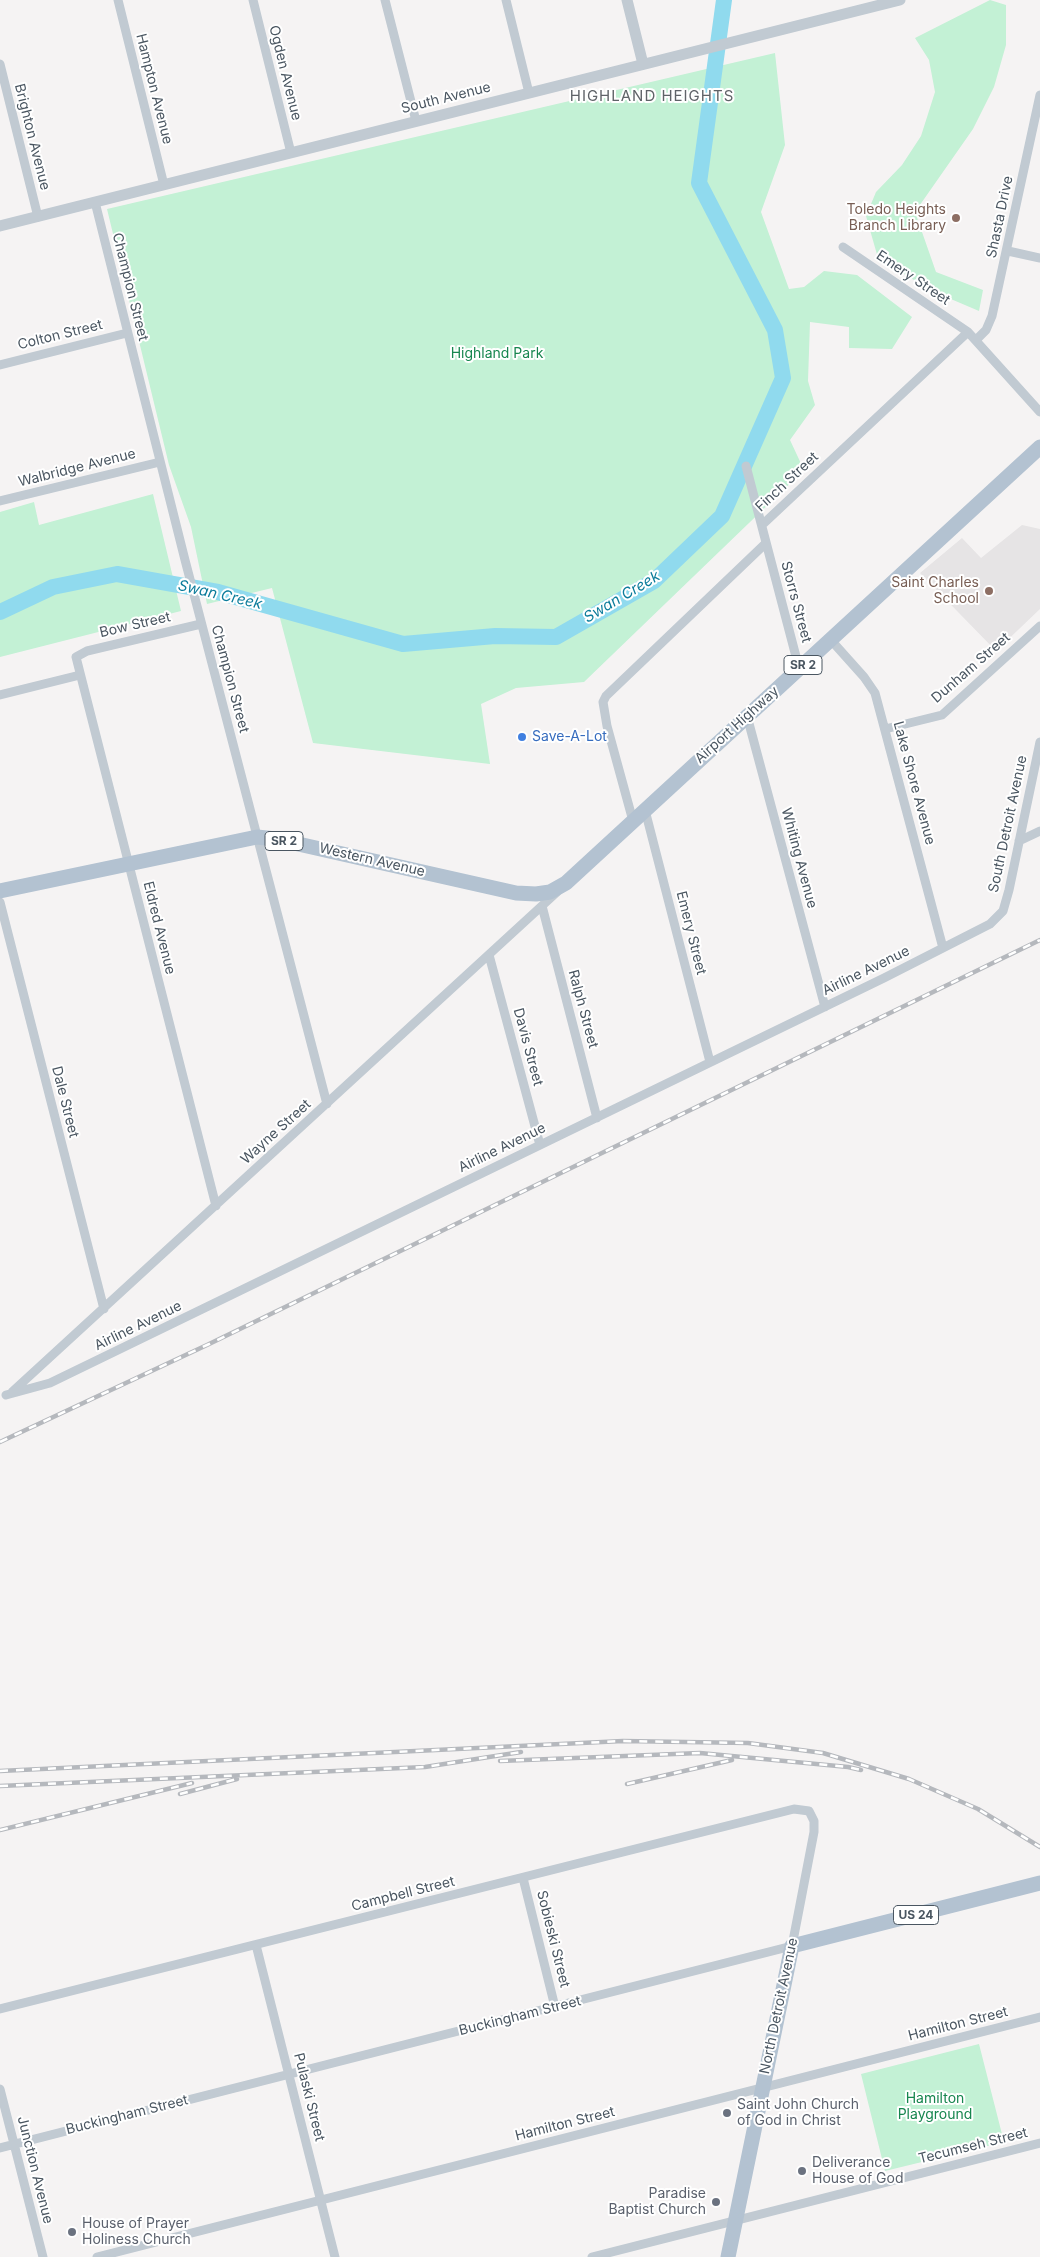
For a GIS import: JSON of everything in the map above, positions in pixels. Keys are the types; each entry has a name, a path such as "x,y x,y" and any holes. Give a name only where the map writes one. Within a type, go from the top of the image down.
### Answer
{"main road":[{"name":"Airport Highway","path":"566,883 1040,447"},
{"name":"Western Avenue","path":"0,891 257,837 276,839 523,894 550,892 566,883"},
{"name":"Buckingham Street","path":"792,1946 1040,1883"},
{"name":"North Detroit Avenue","path":"728,2257 792,1946"}],"street":[{"name":"Hampton Avenue","path":"118,0 164,185"},
{"name":"Ogden Avenue","path":"253,0 291,153"},
{"path":"384,0 416,121"},
{"path":"506,0 529,93"},
{"path":"627,0 643,64"},
{"name":"South Avenue","path":"0,226 900,0"},
{"name":"Brighton Avenue","path":"0,64 38,216"},
{"name":"Shasta Drive","path":"976,340 986,330 992,316 1008,251 1040,95"},
{"name":"Champion Street","path":"95,202 184,560 327,1104"},
{"name":"Emery Street","path":"843,247 968,332"},
{"path":"1008,251 1040,258"},
{"path":"968,332 1040,412"},
{"name":"Finch Street","path":"766,543 762,525 968,332"},
{"name":"Colton Street","path":"0,365 127,333"},
{"name":"Walbridge Avenue","path":"0,501 160,462"},
{"path":"746,466 762,525"},
{"path":"633,821 607,726 603,702 606,696 766,543"},
{"name":"Storrs Street","path":"766,543 799,668"},
{"name":"Bow Street","path":"76,657 87,651 201,624"},
{"name":"Dunham Street","path":"885,729 942,715 1040,626"},
{"name":"Lake Shore Avenue","path":"830,639 864,676 873,690 943,948"},
{"name":"Eldred Avenue","path":"76,657 216,1206"},
{"path":"0,695 80,675"},
{"name":"Whiting Avenue","path":"748,716 824,1007"},
{"name":"South Detroit Avenue","path":"1003,911 1040,742"},
{"name":"Emery Street","path":"645,810 710,1062"},
{"path":"1019,842 1040,831"},
{"name":"Wayne Street","path":"3,1396 18,1387 104,1309 566,883"},
{"name":"Dale Street","path":"0,902 104,1309"},
{"name":"Ralph Street","path":"542,906 597,1118"},
{"name":"Airline Avenue","path":"3,1396 50,1384 943,948 990,924 1003,911"},
{"name":"Davis Street","path":"489,955 540,1145"},
{"name":"Campbell Street","path":"0,2009 794,1809 805,1810 811,1814"},
{"name":"North Detroit Avenue","path":"792,1946 814,1832 815,1824 811,1814"},
{"name":"Sobieski Street","path":"523,1878 555,2007"},
{"name":"Pulaski Street","path":"256,1944 335,2257"},
{"name":"Buckingham Street","path":"0,2148 792,1946"},
{"name":"Hamilton Street","path":"97,2257 1040,2018"},
{"name":"Junction Avenue","path":"0,2089 43,2257"},
{"name":"Tecumseh Street","path":"592,2257 1040,2143"}],"shaded area":[{"name":"Saint Charles School","path":"1022,525 1040,529 1040,609 996,651 920,573 962,538 981,558"}],"green space":[{"path":"990,0 1006,5 1006,45 994,87 973,129 915,212 936,272 983,290 979,311 932,291 878,258 866,216 876,192 902,165 921,136 935,92 929,60 915,38"},
{"name":"Highland Park","path":"775,53 785,145 761,212 789,289 804,287 824,271 857,275 912,317 892,349 849,348 849,327 810,322 808,381 815,405 790,440 804,470 584,682 516,688 481,704 490,764 313,743 272,588 207,604 191,527 169,465 107,209"},
{"path":"153,494 181,611 0,657 0,512 34,502 39,525"},
{"name":"Hamilton Playground","path":"979,2044 1004,2142 885,2171 861,2074"}],"waterway":[{"name":"Swan Creek","path":"0,612 53,587 117,574 218,592 403,644 495,636 556,637 654,581 722,516 783,378 775,330 699,183 724,0"}],"railway":[{"path":"0,1442 207,1345 1040,940"},
{"path":"0,1771 623,1741 748,1743 823,1753 909,1779 978,1809 1040,1847"},
{"path":"0,1786 425,1767 521,1752"},
{"path":"500,1761 700,1753 848,1767 861,1770"},
{"path":"627,1784 732,1760"},
{"path":"180,1794 237,1779"},
{"path":"0,1830 192,1783"}],"place":[{"name":"Toledo Heights Branch Library","path":"956,218"},
{"name":"Saint Charles School","path":"989,591"},
{"name":"Save-A-Lot","path":"522,737"},
{"name":"Saint John Church of God in Christ","path":"727,2113"},
{"name":"Deliverance House of God","path":"802,2171"},
{"name":"Paradise Baptist Church","path":"716,2202"},
{"name":"House of Prayer Holiness Church","path":"72,2232"}],"district":[{"name":"HIGHLAND HEIGHTS","path":"652,96"}]}
